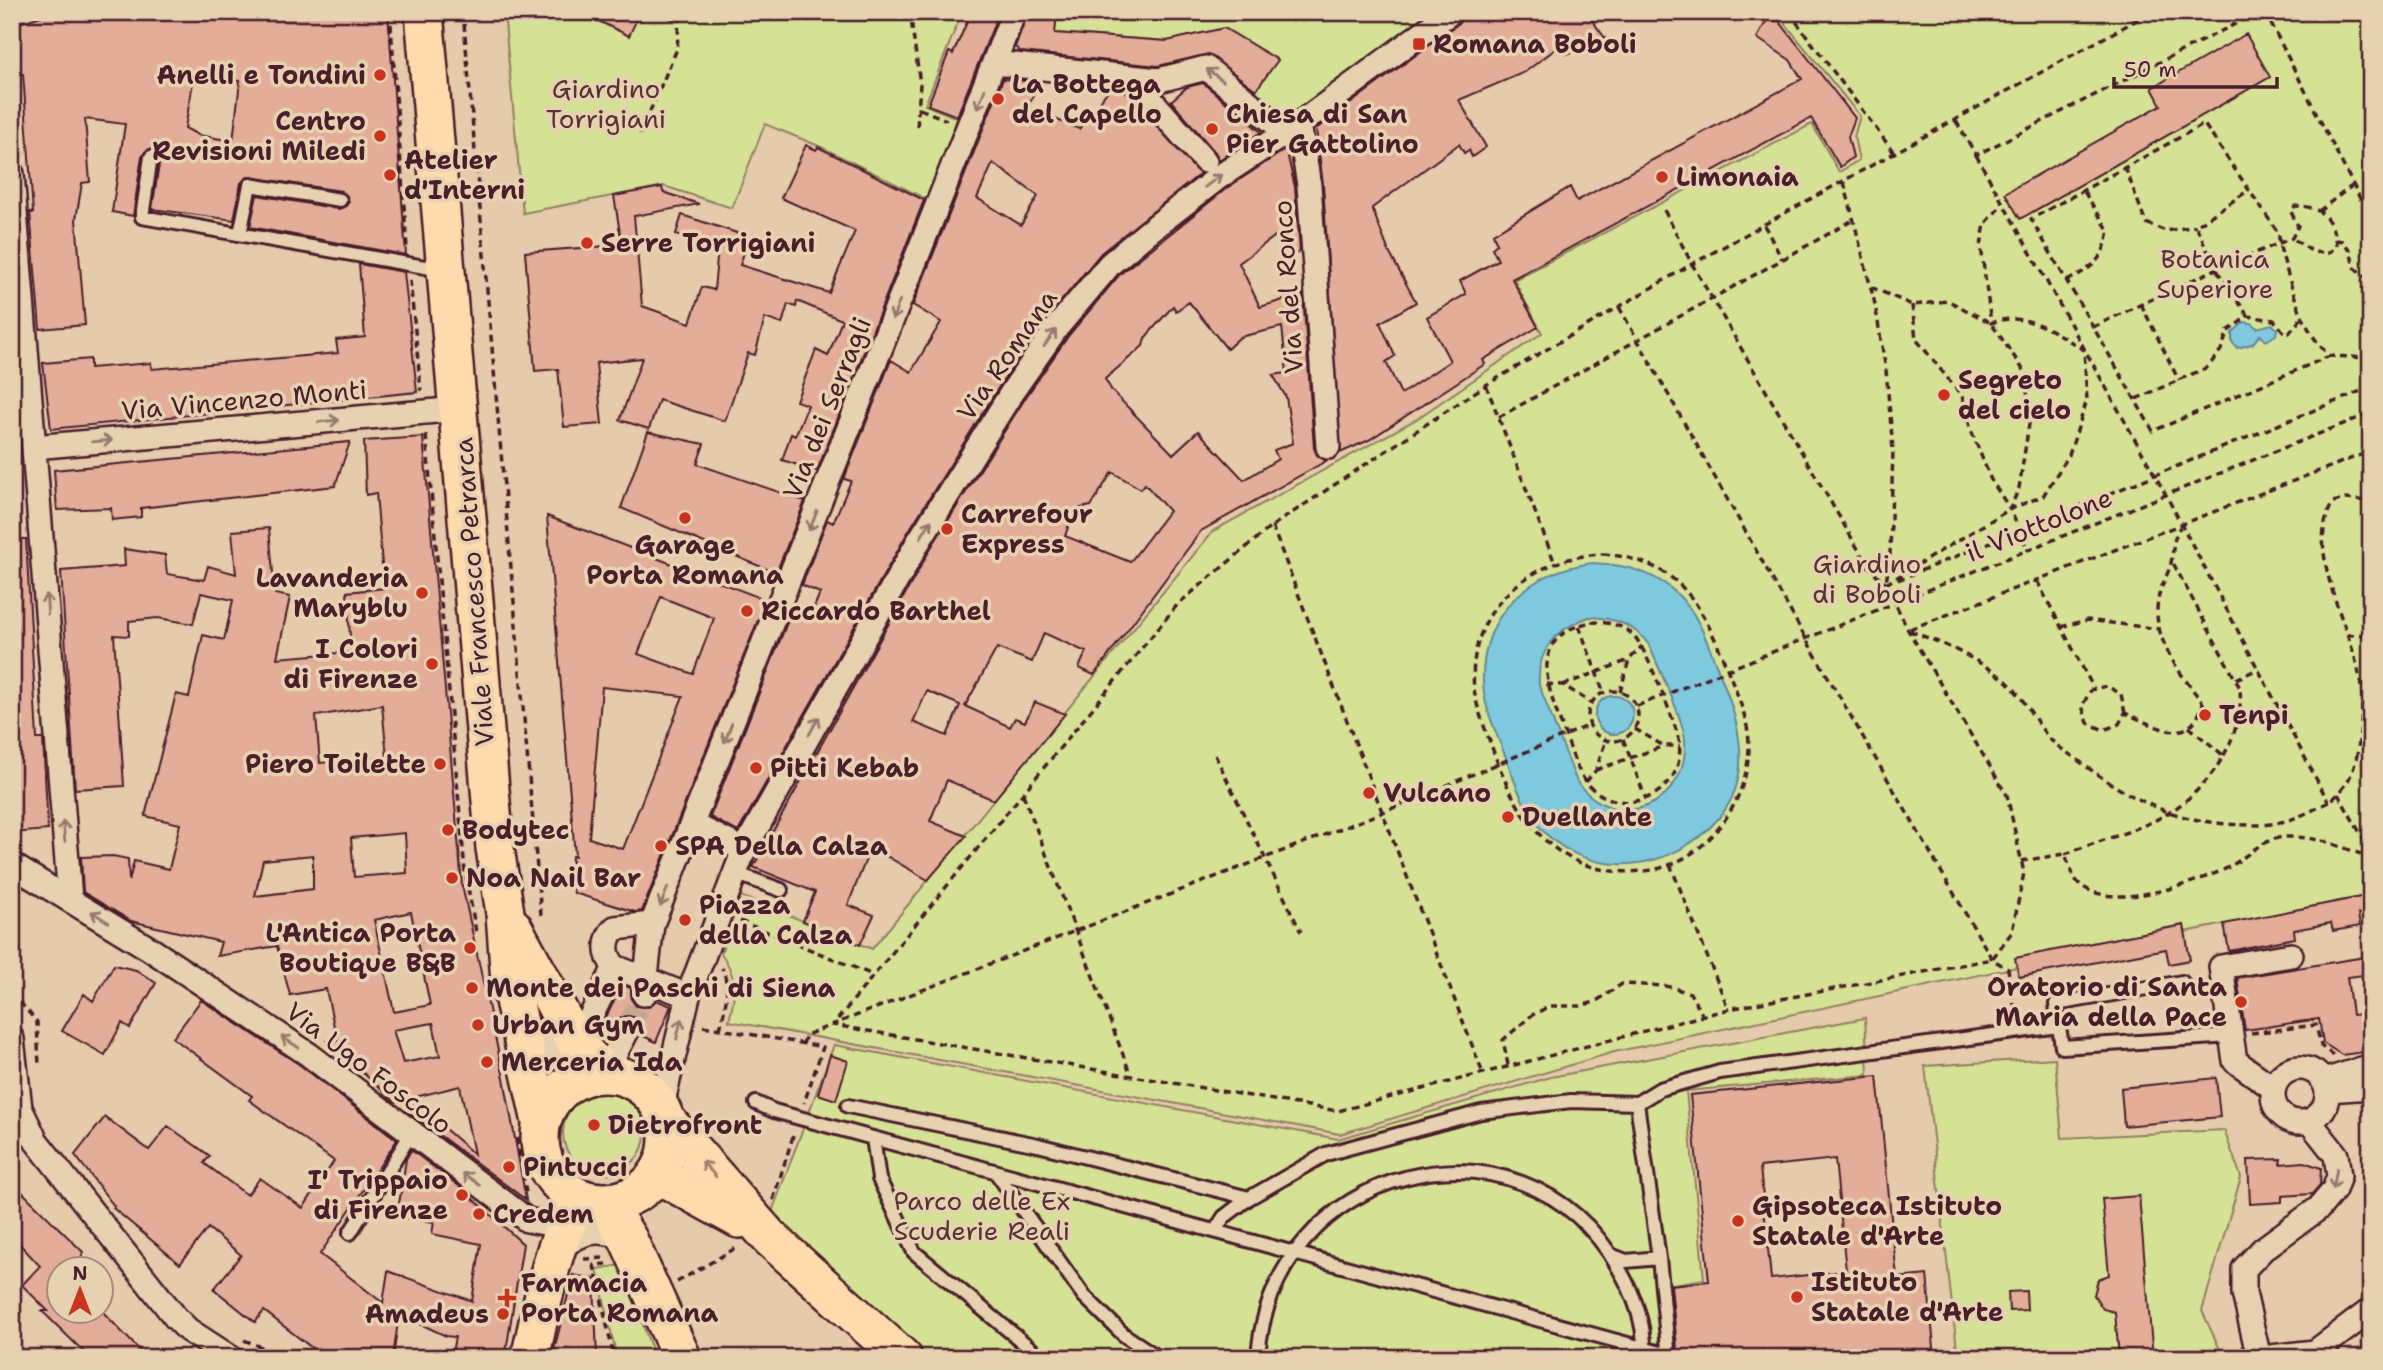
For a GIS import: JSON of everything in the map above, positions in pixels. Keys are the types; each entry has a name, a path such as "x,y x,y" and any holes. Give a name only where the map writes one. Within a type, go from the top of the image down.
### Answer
{"main road":[{"name":"Viale Francesco Petrarca","path":"424,12 459,409 480,697 505,913 510,982 541,1122"},
{"name":"Viale Francesco Petrarca","path":"505,913 578,1045 605,1073"},
{"path":"558,1253 540,1143 541,1122 560,1090 583,1076 605,1073 634,1080 643,1086 759,1233"},
{"path":"663,1114 667,1151 650,1181 646,1227 667,1321 681,1358"},
{"path":"545,1163 557,1182 569,1193 599,1202"},
{"path":"530,1358 558,1253 573,1212 582,1204 622,1199 650,1181 678,1183 759,1233 903,1358"},
{"path":"599,1202 617,1253 650,1293 667,1321"}],"street":[{"name":"Via dei Serragli","path":"694,825 1014,12"},
{"name":"Via Romana","path":"744,850 920,539 1014,389 1058,327 1110,264 1219,177 1293,129 1451,12"},
{"path":"995,63 1171,79 1206,68 1293,129"},
{"path":"1131,77 1205,161"},
{"name":"Via del Ronco","path":"1293,129 1309,185 1328,447"},
{"path":"12,174 70,899"},
{"name":"Via Vincenzo Monti","path":"34,447 459,409"},
{"path":"646,987 652,925 694,825 744,850 688,996 663,1114"},
{"name":"Via Ugo Foscolo","path":"12,865 70,899 308,1054 527,1220 558,1253"},
{"path":"652,925 617,926 608,938 608,957 615,967 646,987 688,996"},
{"path":"2273,1088 2235,1061 2221,967 2291,955"},
{"path":"525,1045 578,1045 615,967"},
{"path":"605,1073 628,1029"},
{"path":"12,1039 20,1108 36,1141 176,1318 188,1330 232,1347"},
{"path":"2326,1085 2371,1066"},
{"path":"2296,1067 2312,1070 2326,1085 2326,1104 2321,1113 2309,1121 2290,1120 2278,1111 2273,1098 2273,1088 2279,1077 2296,1067"},
{"path":"2326,1085 2371,1087"},
{"path":"2309,1121 2336,1155 2339,1175 2328,1200 2263,1249 2244,1269 2244,1293 2260,1358 2315,1352 2371,1310"},
{"path":"558,1253 584,1231 605,1231 617,1253"}],"lane":[{"path":"151,157 142,217 446,271"},
{"path":"240,234 250,186 340,200"},
{"path":"735,873 781,890"},
{"path":"2182,982 2056,1004 2062,1047 2231,1036"},
{"path":"1215,1231 1224,1217 1249,1198 1326,1153 1481,1112 1571,1101 1637,1103 1660,1088 1720,1072 2059,1026"},
{"path":"756,1103 873,1138 1293,1252 1644,1353 1668,1356 1659,1258 1637,1103"},
{"path":"848,1105 1038,1145 1249,1198"},
{"path":"349,1233 412,1132"},
{"path":"873,1138 879,1180 914,1252 1042,1358"},
{"path":"995,1171 1084,1296 1124,1335 1159,1358"},
{"path":"1258,1358 1268,1301 1293,1252 1321,1221 1354,1197 1392,1180 1446,1172 1474,1172 1514,1181 1551,1198 1584,1223 1611,1255 1628,1284 1639,1315 1644,1353"},
{"path":"1611,1255 1626,1261 1659,1258"}],"path":[{"path":"390,12 422,397"},
{"path":"463,12 542,919"},
{"path":"657,12 679,21"},
{"path":"640,134 677,49 679,21 685,12"},
{"path":"910,12 920,85 917,129"},
{"path":"1788,12 1895,154"},
{"path":"833,1025 1178,604 1272,526 1486,385 1692,264 2151,12"},
{"path":"1976,155 2243,20 2246,12"},
{"path":"2265,12 2371,220"},
{"path":"920,109 957,124"},
{"path":"1956,121 2156,476 2329,803"},
{"path":"2330,356 2317,345 2300,312 2279,244 2279,234 2204,124 2031,219 2153,431 2330,356 2371,358"},
{"path":"2125,167 2146,223 2166,231 2196,226 2249,191"},
{"path":"1844,182 1871,287 1886,370 1893,449 1890,554 1886,584"},
{"path":"2319,211 2353,185"},
{"path":"2067,281 2090,269 2105,253 2109,231 2083,191"},
{"path":"1991,323 1981,246 1985,224 2002,205"},
{"path":"2093,327 2217,269 2292,238 2298,226 2291,212 2295,206 2307,206 2319,211 2334,227 2336,246 2329,253 2313,252 2292,238"},
{"path":"833,1025 1130,1073 1338,1111 1482,1071 1729,1009 1992,959 2012,932 2024,873 2007,795 1908,630 1886,584 1868,566 1692,264 1664,210"},
{"path":"1499,417 1855,219"},
{"path":"1764,225 1782,259"},
{"path":"2196,226 2217,269 2248,316"},
{"path":"2336,240 2343,241 2350,250 2354,267 2371,282"},
{"path":"1871,287 1912,305 1949,300 1991,323 2022,368 2031,411 2019,488 2010,509"},
{"path":"2141,304 2179,381"},
{"path":"1912,305 1916,339 1962,396 1971,430 1991,481 2010,509 2028,550"},
{"path":"1619,307 1806,639 1992,959 2008,969 2019,1032"},
{"path":"2135,400 2208,367 2221,350 2228,331 2248,316 2274,320 2283,331 2289,333 2300,320 2300,312"},
{"path":"1991,323 2007,317 2041,324 2084,349"},
{"path":"1886,584 2010,509 2043,496 2068,455 2087,400 2084,349"},
{"path":"1486,385 1554,561"},
{"path":"1886,584 2020,532 2371,387"},
{"name":"il Viottolone","path":"1637,706 2371,413"},
{"path":"1908,630 2371,451"},
{"path":"2365,453 2371,471"},
{"path":"1908,630 1957,649 2002,677 2051,739 2113,787 2154,809 2197,822 2269,825 2300,816 2329,803 2344,789 2356,760 2361,728 2361,685 2326,566 2324,517 2333,502 2345,499 2371,500"},
{"path":"1272,526 1482,1071"},
{"path":"2125,713 2168,732 2179,732 2189,727 2199,716 2203,703 2164,645 2157,600 2172,561 2173,539 2181,526"},
{"path":"1604,554 1623,556 1658,569 1688,592 1700,607 1728,671 1748,726 1749,744 1744,783 1736,803 1712,835 1670,864 1644,871 1621,872 1578,862 1559,852 1528,825 1497,762 1474,689 1480,638 1503,597 1528,575 1554,561 1604,554"},
{"path":"2021,861 2065,854 2169,813 2193,793 2235,737 2242,709 2236,679 2172,561"},
{"path":"2037,581 2094,689"},
{"path":"2062,627 2087,620 2161,629"},
{"path":"1591,621 1612,623 1629,632 1642,646 1679,746 1679,761 1672,778 1660,791 1646,799 1632,802 1612,800 1586,782 1565,734 1546,684 1546,661 1554,645 1579,625 1591,621"},
{"path":"1579,625 1604,692"},
{"path":"2347,635 2371,634"},
{"path":"1546,684 1563,685 1629,660 1642,646"},
{"path":"1620,692 1629,660"},
{"path":"2236,679 2258,669"},
{"path":"1563,685 1592,703"},
{"path":"2107,686 2115,689 2125,701 2125,713 2112,728 2096,728 2088,723 2082,706 2085,697 2094,689 2107,686"},
{"path":"1604,692 1620,692 1630,697 1637,706 1639,718 1635,729 1623,739 1606,740 1596,734 1590,725 1592,703 1604,692"},
{"path":"803,1044 806,1035 1381,813 1590,725"},
{"path":"2189,727 2223,755"},
{"path":"1635,729 1664,746"},
{"path":"1623,739 1646,799"},
{"path":"1586,782 1596,771 1606,740"},
{"path":"1596,771 1664,746 1679,746"},
{"path":"1215,755 1301,932"},
{"path":"1023,794 1130,1073"},
{"path":"2338,794 2371,852"},
{"path":"2065,854 2076,880 2101,895 2136,896 2165,890 2225,870 2254,847 2287,836 2332,843 2371,858"},
{"path":"1670,864 1729,1009"},
{"path":"719,913 873,975"},
{"path":"718,962 727,979 720,1029"},
{"path":"1508,1065 1503,1040 1532,1015 1550,1006 1580,1006 1595,1002 1622,984 1666,986 1690,993 1703,1016"},
{"path":"12,993 37,1022 39,1072"},
{"path":"674,1284 759,1233 823,1048 681,1021"},
{"path":"2231,1036 2316,1025 2320,1046 2340,1060"},
{"path":"558,1253 617,1253"},
{"path":"614,1358 594,1265 617,1253"},
{"path":"232,1347 288,1358"}],"green space":[{"name":"Giardino Torrigiani","path":"504,12 962,12 925,105 957,118 928,200 819,146 765,124 732,208 664,186 523,213"},
{"path":"1057,12 1429,12 1298,115 1291,117 1253,94 1277,60 1225,28 1167,41 1055,33"},
{"name":"Giardino di Boboli","path":"1759,12 2371,12 2371,895 2185,932 2183,925 2016,958 2017,967 1614,1052 1340,1134 729,1021 734,986 727,962 721,953 741,896 872,949 1213,531 1415,420 1542,333 1514,280 1812,124 1839,172 1859,160 1854,137 1860,116 1779,16"},
{"name":"Parco delle Ex Scuderie Reali","path":"1865,1018 1868,1075 1686,1091 1704,1279 1666,1285 1672,1358 926,1358 769,1220 834,1045 1338,1139 1551,1077"},
{"path":"2055,1058 2062,1138 2224,1130 2241,1177 2202,1311 2224,1358 1958,1358 1925,1066"},
{"path":"604,1092 620,1096 633,1104 641,1117 645,1133 641,1149 633,1162 620,1170 604,1174 588,1170 575,1162 567,1149 563,1133 567,1117 575,1104 588,1096"},
{"path":"621,1265 655,1358 617,1358 597,1269"}],"water":[{"path":"2244,322 2257,328 2272,324 2277,329 2276,335 2266,341 2260,335 2252,344 2237,348 2232,342 2232,333"},
{"path":"1592,563 1617,565 1652,576 1673,590 1698,622 1730,702 1736,722 1740,763 1730,801 1718,819 1700,836 1680,850 1657,859 1634,864 1611,864 1587,859 1565,849 1545,833 1521,798 1488,712 1483,683 1484,658 1490,636 1500,617 1513,600 1529,587 1569,568","holes":["1589,617 1630,627 1649,645 1684,732 1683,764 1675,782 1663,797 1647,806 1630,809 1611,807 1593,798 1577,782 1539,685 1541,661 1551,642 1568,627"]},
{"path":"1614,696 1628,701 1633,715 1628,729 1614,734 1600,729 1595,715 1600,701"}],"building":[{"path":"54,12 156,12 203,20 203,12 388,12 406,255 250,227 257,195 339,209 349,201 341,191 248,177 241,183 234,220 152,209 160,158 152,148 142,156 133,216 112,212 125,124 85,119 90,182 82,183 76,219 85,325 40,329 30,212 33,213 23,74 12,74 12,25","holes":["194,77 240,81 233,141 198,135 185,128"]},
{"path":"580,12 628,12 638,17 629,36"},
{"path":"963,12 999,12 957,116 928,105 949,52 953,54 967,22"},
{"path":"1028,12 1057,12 1055,33 1167,41 1224,28 1278,60 1256,90 1208,54 1158,66 1021,52 1015,47"},
{"path":"1465,12 1586,12 1605,38 1567,54 1561,45 1525,72 1459,100 1486,147 1472,157 1469,150 1464,153 1459,144 1372,208 1389,252 1416,302 1380,323 1395,356 1386,362 1401,394 1450,361 1427,317 1466,294 1460,281 1498,260 1492,248 1497,244 1493,234 1570,187 1577,201 1802,79 1790,60 1757,38 1767,20 1779,21 1855,118 1848,137 1853,157 1840,167 1811,118 1512,279 1538,327 1483,360 1485,364 1369,440 1340,453 1323,184 1316,129 1459,23"},
{"path":"2246,34 2270,77 2020,219 2005,193 2161,105 2152,88"},
{"path":"1003,79 1038,82 1028,108 1079,129 1109,89 1124,90 1200,174 1101,253 1047,318 1002,382 908,532 738,832 710,817 792,610 810,617 820,593 802,585 827,520 833,523 851,481 844,479 891,360 911,372 941,322 913,305","holes":["993,163 1038,196 1021,225 977,198"]},
{"name":"Chiesa di San Pier Gattolino","path":"1203,83 1261,132 1219,160 1171,101 1187,87"},
{"path":"806,145 816,150 818,147 924,200 817,471 782,460 791,434 795,436 808,405 796,401 816,350 828,356 842,320 797,301 796,307 788,304 782,324 765,318 755,355 748,353 725,421 659,400 649,429 620,420 642,358 596,363 602,424 564,427 558,369 535,371 525,252 622,245 614,196 662,187 663,192 699,204 634,216 642,306 690,323 702,287 714,290 718,248 676,234 682,215 749,237 740,265 829,293 855,231 781,198"},
{"path":"1286,149 1295,187 1300,252 1290,255 1282,231 1239,263 1260,307 1303,294 1314,448 1317,455 1326,461 1201,531 1094,675 1079,668 1086,652 1044,633 1032,662 997,648 965,706 1010,727 1015,718 1025,722 1035,702 1065,714 994,800 947,780 930,821 966,836 928,880 874,849 871,856 868,854 848,905 874,915 860,945 803,921 815,892 753,867 932,546 1026,397 1069,335 1120,274 1227,188","holes":["1189,302 1227,349 1240,337 1282,327 1287,373 1273,375 1286,397 1293,443 1274,450 1278,459 1244,480 1198,431 1173,454 1112,391 1105,379 1143,346 1145,338 1173,306 1176,311","1112,472 1141,489 1145,484 1169,511 1130,562 1065,536 1072,516 1081,508 1091,506","927,691 960,705 947,736 913,722"]},
{"path":"359,264 404,272 417,392 51,429 43,363 90,359 90,368 151,363 152,369 338,353 336,340 365,337"},
{"path":"648,432 704,444 697,464 805,501 776,573 621,508"},
{"path":"423,437 462,885 504,1078 526,1200 407,1111 415,1103 474,1154 460,1086 395,1102 328,1041 337,1040 326,989 290,995 277,946 217,956 221,942 131,921 83,892 81,857 113,856 128,859 129,881 134,861 169,869 180,824 145,816 176,694 189,697 203,635 224,640 233,600 201,593 193,624 158,618 129,621 129,636 114,635 124,786 75,789 61,571 125,566 124,549 165,555 167,574 204,580 208,566 236,574 232,531 269,528 275,594 290,597 277,658 351,652 347,592 384,588 376,493 366,495 364,441","holes":["382,705 387,757 320,763 316,716","405,833 407,873 354,877 351,838","313,855 313,889 255,896 263,860","411,912 430,1005 394,1012 374,920","433,1023 440,1056 403,1063 393,1030"]},
{"path":"350,442 335,486 141,508 141,517 112,520 111,508 57,510 54,470"},
{"path":"547,516 766,600 642,911 635,912 574,893 571,882 572,856 575,856","holes":["661,597 714,618 693,674 638,654","602,687 683,696 623,849 589,838"]},
{"path":"12,539 26,539 37,739 43,739 48,830 12,833"},
{"path":"2366,896 2369,912 2358,914 2360,926 2333,931 2331,923 2294,930 2295,938 2229,951 2224,924"},
{"path":"2184,925 2190,960 2169,964 2166,949 2019,977 2015,958"},
{"path":"2371,956 2371,974 2347,977 2352,1015 2371,1013 2371,1051 2342,1055 2323,1043 2319,1019 2245,1030 2237,978"},
{"path":"114,965 136,970 156,983 130,1028 122,1023 105,1055 62,1031 84,994 93,1001"},
{"path":"622,985 631,988 631,999 636,1006 649,1007 656,1000 671,1006 656,1042 641,1035 640,1022 634,1016 621,1017 615,1023 605,1019"},
{"path":"201,1000 300,1065 397,1140 320,1254 383,1303 388,1271 472,1301 481,1244 432,1234 434,1222 397,1217 406,1159 411,1150 459,1186 523,1244 505,1358 451,1358 455,1337 446,1336 399,1314 393,1358 325,1358 264,1311 255,1322 214,1289 241,1255 208,1228 180,1264 113,1208 75,1155 105,1117 149,1150 168,1126 210,1156 204,1163 247,1195 260,1178 303,1208 334,1161 249,1100 252,1096 173,1038"},
{"path":"830,1055 848,1061 836,1100 818,1094"},
{"path":"1877,1076 1897,1278 1927,1275 1935,1358 1678,1358 1671,1285 1709,1281 1690,1095","holes":["1835,1159 1846,1271 1771,1279 1760,1167"]},
{"path":"2216,1078 2220,1117 2124,1126 2121,1088"},
{"path":"2281,1159 2280,1164 2304,1162 2321,1168 2320,1185 2312,1194 2282,1196 2282,1202 2250,1204 2248,1160"},
{"path":"12,1182 83,1252 46,1254 46,1309 22,1285 40,1266 12,1236"},
{"path":"2139,1196 2153,1358 2119,1358 2115,1312 2103,1309 2094,1295 2098,1279 2109,1275 2102,1199"},
{"path":"573,1275 594,1279 597,1358 552,1358"},
{"path":"2026,1291 2027,1310 2009,1311 2008,1292"},
{"path":"55,1324 114,1324 147,1358 90,1358"}],"tunnel":[{"path":"628,1029 644,994"}],"place":[{"name":"Romana Boboli","path":"1419,44"},
{"name":"Anelli e Tondini","path":"380,75"},
{"name":"La Bottega del Capello","path":"998,99"},
{"name":"Chiesa di San Pier Gattolino","path":"1212,129"},
{"name":"Centro Revisioni Miledi","path":"380,136"},
{"name":"Atelier d'Interni","path":"390,175"},
{"name":"Limonaia","path":"1662,177"},
{"name":"Serre Torrigiani","path":"587,243"},
{"name":"Segreto del cielo","path":"1944,395"},
{"name":"Garage Porta Romana","path":"685,518"},
{"name":"Carrefour Express","path":"947,529"},
{"name":"Lavanderia Maryblu","path":"422,593"},
{"name":"Riccardo Barthel","path":"747,611"},
{"name":"I Colori di Firenze","path":"432,664"},
{"name":"Tenpi","path":"2205,715"},
{"name":"Piero Toilette","path":"440,764"},
{"name":"Pitti Kebab","path":"756,768"},
{"name":"Vulcano","path":"1369,793"},
{"name":"Duellante","path":"1508,817"},
{"name":"Bodytec","path":"448,830"},
{"name":"SPA Della Calza","path":"661,846"},
{"name":"Noa Nail Bar","path":"452,878"},
{"name":"Piazza della Calza","path":"685,920"},
{"name":"L'Antica Porta Boutique B&B","path":"470,948"},
{"name":"Monte dei Paschi di Siena","path":"472,988"},
{"name":"Oratorio di Santa Maria della Pace","path":"2241,1002"},
{"name":"Urban Gym","path":"478,1025"},
{"name":"Merceria Ida","path":"487,1062"},
{"name":"Dietrofront","path":"594,1125"},
{"name":"Pintucci","path":"509,1167"},
{"name":"I' Trippaio di Firenze","path":"462,1195"},
{"name":"Credem","path":"479,1214"},
{"name":"Gipsoteca Istituto Statale d'Arte","path":"1738,1221"},
{"name":"Istituto Statale d'Arte","path":"1797,1297"},
{"name":"Farmacia Porta Romana","path":"507,1298"},
{"name":"Amadeus","path":"503,1314"}],"park label":[{"name":"Botanica Superiore","path":"2215,274"}]}
